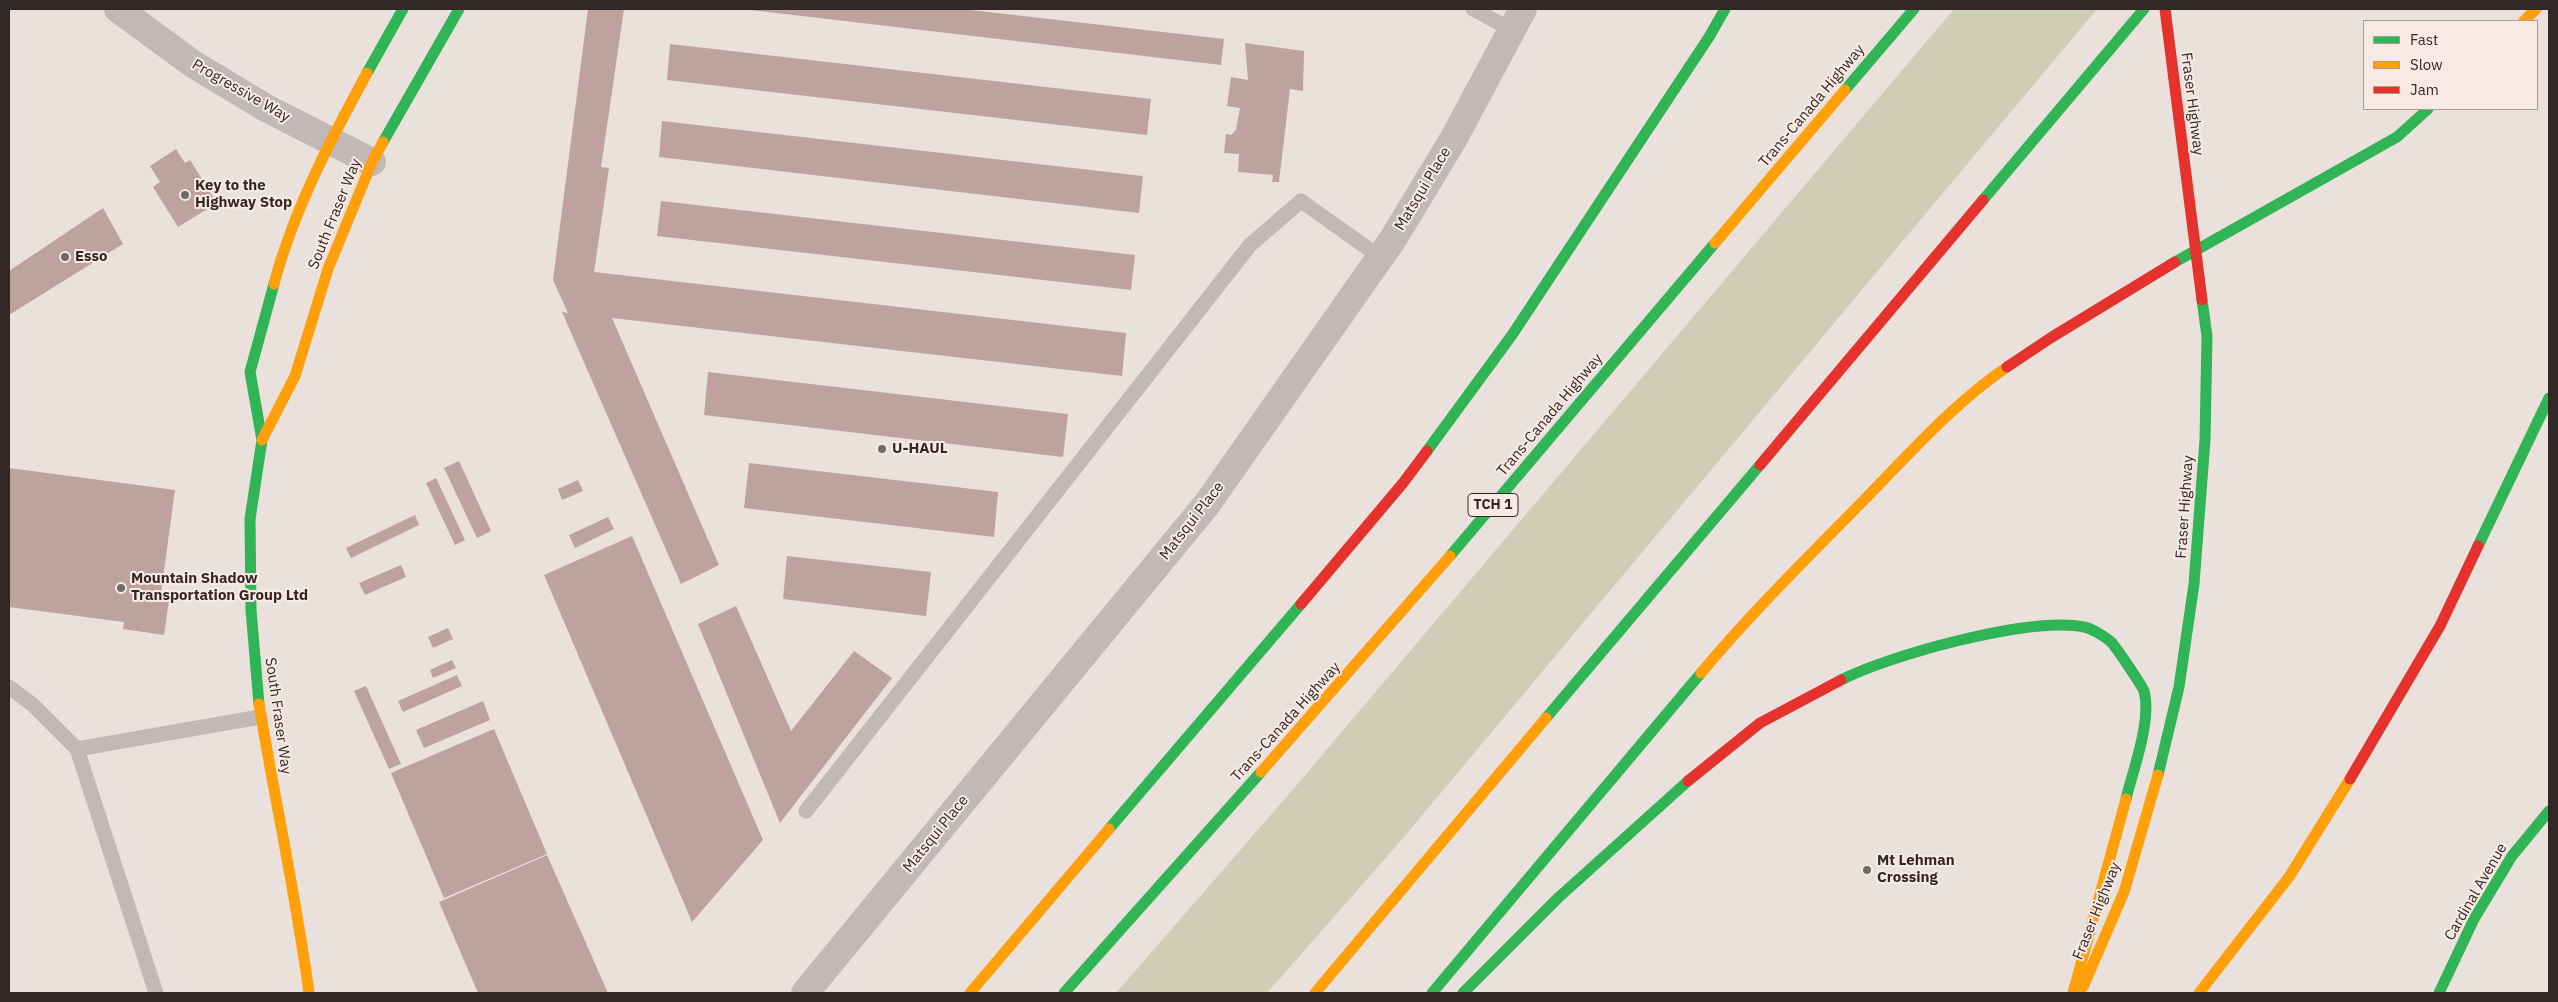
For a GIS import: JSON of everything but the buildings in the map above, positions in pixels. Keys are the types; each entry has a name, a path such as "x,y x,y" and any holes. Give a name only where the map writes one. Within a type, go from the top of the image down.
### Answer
{"main road":[{"name":"South Fraser Way","path":"262,440 250,372 281,256 305,194 330,140 403,9"},
{"name":"South Fraser Way","path":"309,993 298,910 260,717 251,610 250,518 262,440 295,376 328,268 372,162 459,9"},
{"path":"970,993 1403,483 1512,335 1704,45 1725,9"},
{"name":"Trans-Canada Highway","path":"1064,993 1369,651 1914,9"},
{"path":"1316,993 2144,9"},
{"name":"Fraser Highway","path":"2080,993 2124,892 2156,780 2179,687 2194,584 2205,440 2207,336 2165,9"},
{"path":"2525,20 2536,9"},
{"path":"1432,993 1738,629 1922,441 1982,384 2052,338 2166,268 2398,137 2427,110"},
{"path":"2199,993 2289,877 2366,753 2440,626 2549,398"},
{"path":"1463,993 1558,898 1656,807 1760,723 1857,672 1925,650 2005,631 2049,625 2085,627 2111,642 2144,690 2145,727 2073,993"},
{"name":"Cardinal Avenue","path":"2439,993 2474,919 2512,856 2549,811"},
{"path":"298,910 320,984"}],"street":[{"name":"Progressive Way","path":"118,9 193,64 266,108 372,162"},
{"name":"Matsqui Place","path":"805,993 1207,504 1380,258 1454,138 1518,19"}],"lane":[{"path":"1473,9 1518,19"},
{"path":"806,811 1250,245 1301,201 1380,258"},
{"path":"9,687 33,705 77,749 156,993"},
{"path":"77,749 260,717"}],"green space":[{"path":"1954,9 2097,9 1398,844 1267,993 1116,993 1295,787"}],"traffic: fast":[{"path":"367,73 403,9"},
{"path":"383,142 459,9"},
{"path":"1427,451 1512,335 1709,37 1725,9"},
{"path":"1845,90 1914,9"},
{"path":"1983,200 2144,9"},
{"path":"2175,262 2397,137 2427,110"},
{"path":"1450,556 1715,243"},
{"path":"259,704 251,610 250,519 262,440 250,372 274,284"},
{"path":"2158,775 2179,687 2194,584 2205,440 2207,336 2202,300"},
{"path":"2478,546 2549,398"},
{"path":"1546,718 1760,465"},
{"path":"1109,829 1301,604"},
{"path":"1841,680 1863,670 1925,649 1996,632 2060,625 2090,629 2113,644 2144,691 2146,703 2144,730 2126,799"},
{"path":"1432,993 1701,673"},
{"path":"1064,993 1261,772"},
{"path":"1463,993 1558,898 1688,781"},
{"path":"2439,993 2474,919 2512,856 2549,811"}],"traffic: slow":[{"path":"2525,20 2536,9"},
{"path":"274,284 302,202 367,73"},
{"path":"1715,243 1845,90"},
{"path":"262,440 295,376 328,269 372,162 383,142"},
{"path":"1701,673 1761,606 1916,447 1969,396 2007,367"},
{"path":"1261,772 1450,556"},
{"path":"259,704 309,993"},
{"path":"1315,993 1546,718"},
{"path":"2083,987 2124,892 2158,775"},
{"path":"2199,993 2289,877 2350,779"},
{"path":"2073,993 2126,799"},
{"path":"970,993 1109,829"}],"traffic: jam":[{"path":"2165,9 2202,300"},
{"path":"1760,465 1983,200"},
{"path":"2007,367 2052,337 2175,262"},
{"path":"1301,604 1403,483 1427,451"},
{"path":"2350,779 2440,626 2478,546"},
{"path":"1688,781 1760,723 1841,680"}],"place":[{"name":"Key to the Highway Stop","path":"185,195"},
{"name":"Esso","path":"65,257"},
{"name":"U-HAUL","path":"882,449"},
{"name":"Mountain Shadow Transportation Group Ltd","path":"121,588"},
{"name":"Mt Lehman Crossing","path":"1867,870"}]}
